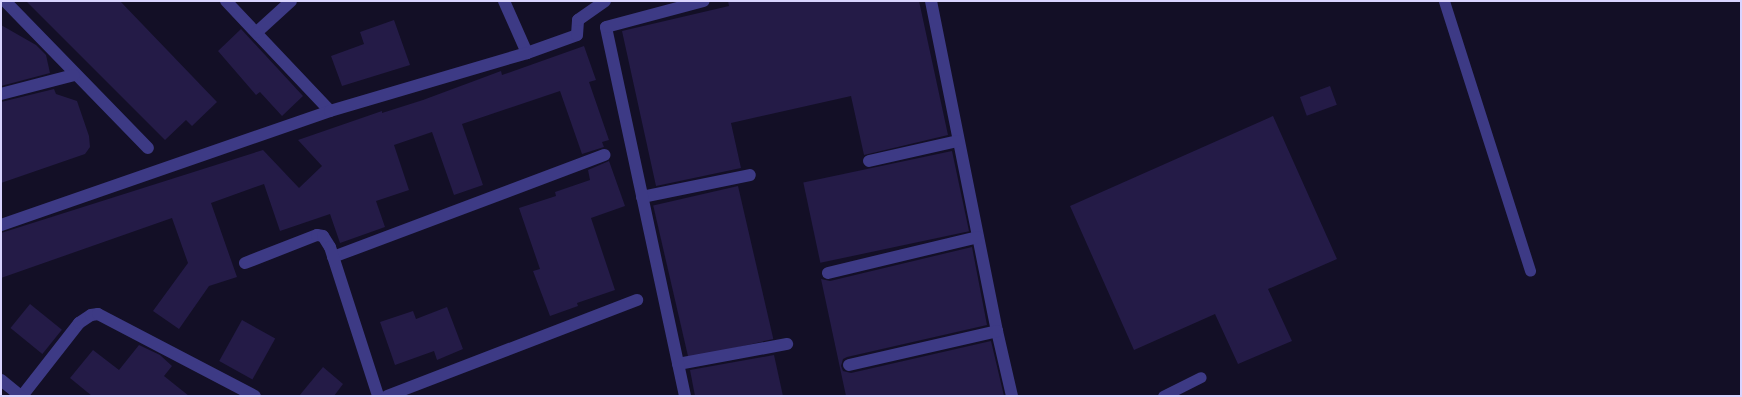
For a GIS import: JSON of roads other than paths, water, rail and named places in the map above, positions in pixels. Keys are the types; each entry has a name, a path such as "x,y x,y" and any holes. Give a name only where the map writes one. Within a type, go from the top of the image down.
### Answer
{"street":[{"path":"4,1 74,75 148,148"},
{"path":"226,1 330,111"},
{"path":"257,32 292,1"},
{"path":"504,1 527,53"},
{"path":"1,225 330,111 527,53 577,35 578,20 605,1"},
{"path":"685,396 606,27 704,1"},
{"path":"931,1 958,141 1012,396"},
{"path":"1,94 74,75"},
{"path":"869,162 958,141"},
{"path":"333,257 604,155"},
{"path":"642,197 750,175"},
{"path":"245,263 317,235 323,236 333,257 378,396"},
{"path":"828,273 978,236"},
{"path":"387,396 637,300"},
{"path":"1,380 21,396 79,323 91,315 98,314 254,396"},
{"path":"849,365 997,331"},
{"path":"678,364 787,344"}],"lane":[{"path":"1444,1 1530,271"},
{"path":"1163,396 1201,377"}]}
